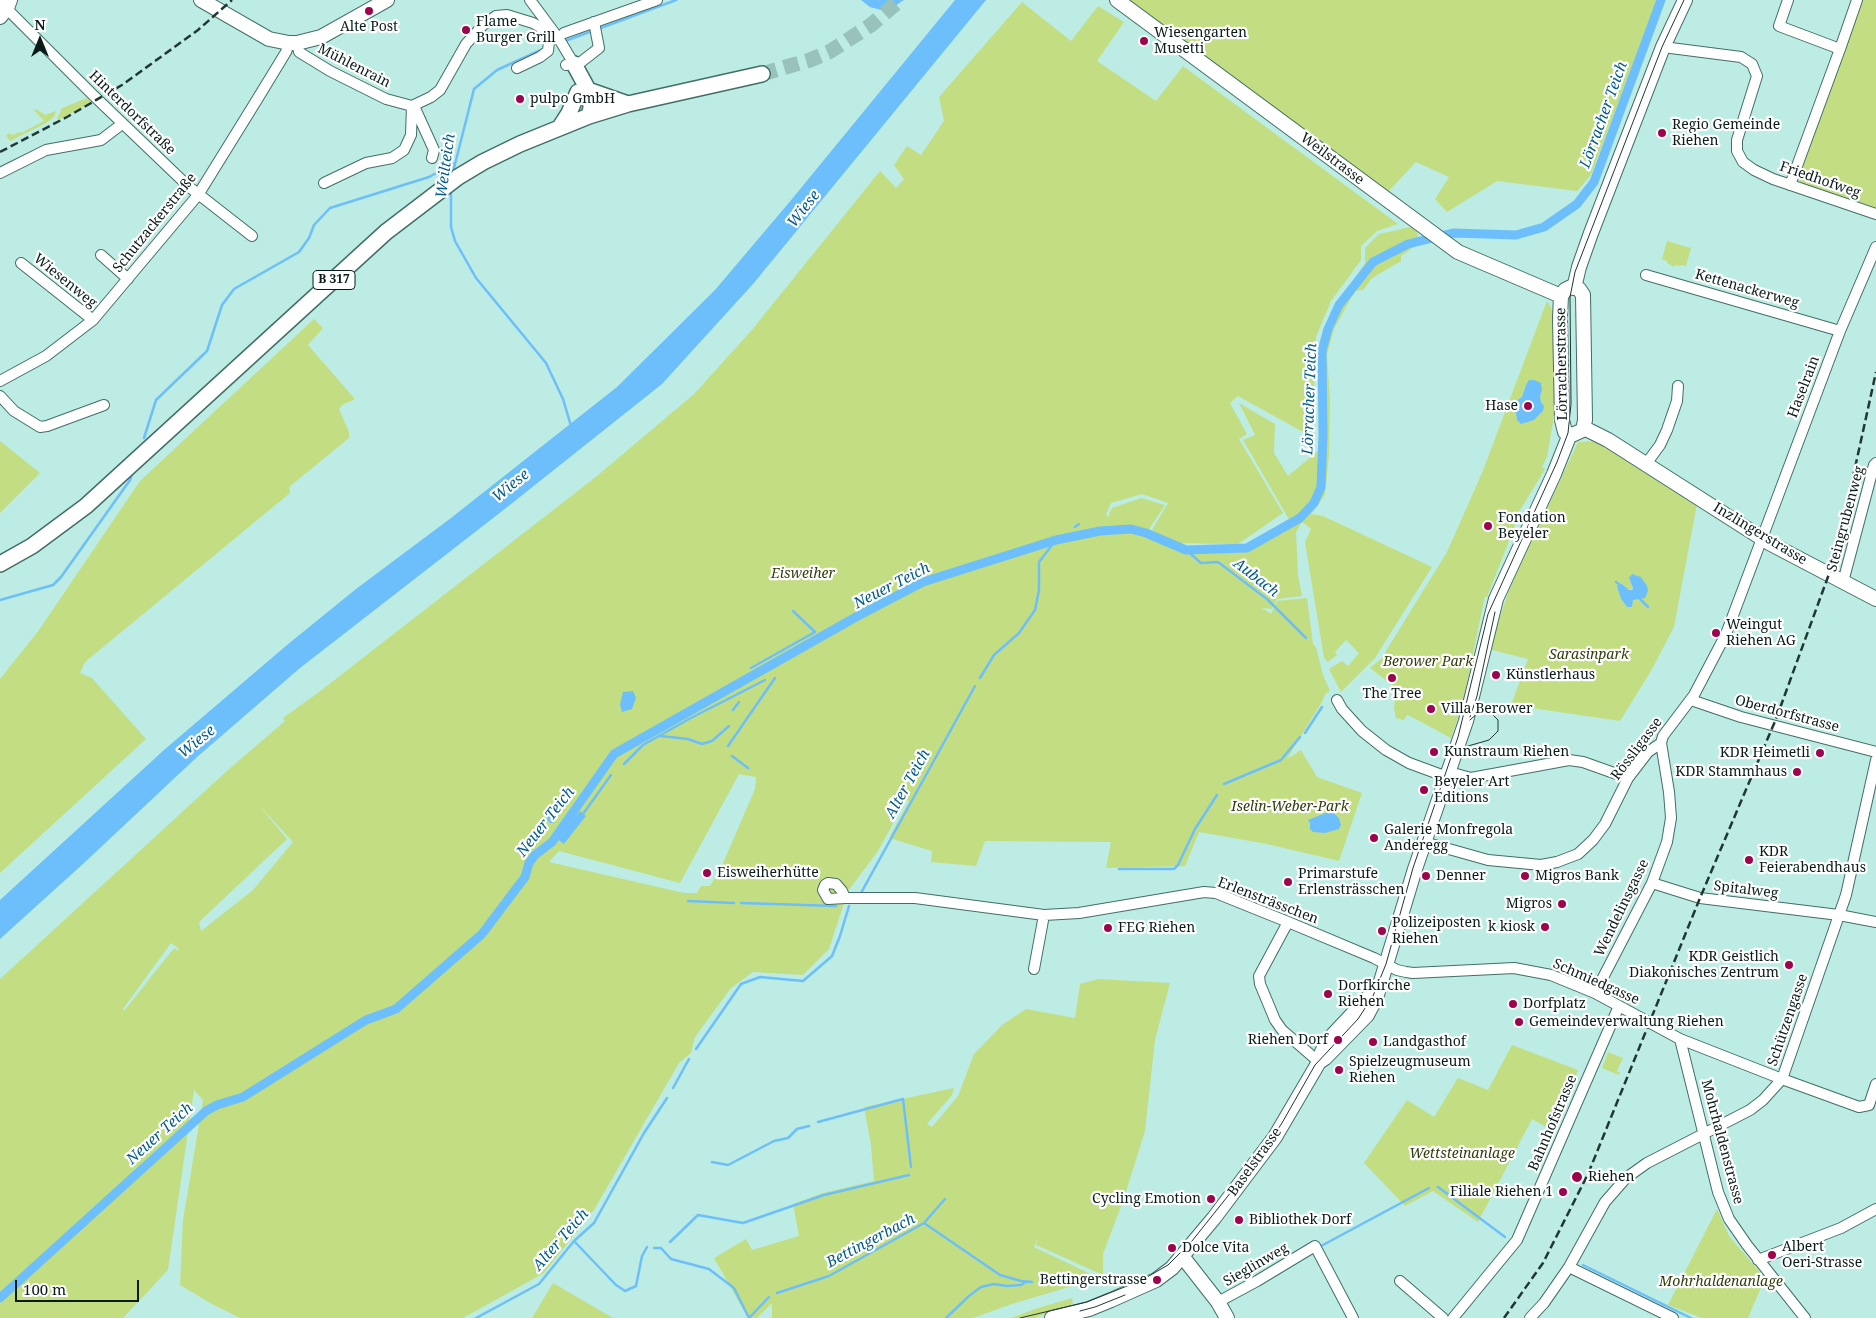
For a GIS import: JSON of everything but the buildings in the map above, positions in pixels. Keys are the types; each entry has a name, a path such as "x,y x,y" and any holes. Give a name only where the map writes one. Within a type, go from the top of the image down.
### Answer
{"main road":[{"path":"210,2 269,39 293,43 321,36 388,0"},
{"name":"Weilstrasse","path":"1117,0 1467,257 1561,296"},
{"name":"Lörracherstrasse","path":"1574,288 1582,256 1663,47 1685,0"},
{"path":"572,68 591,108 589,116"},
{"name":"B 317","path":"0,564 39,542 86,506 137,462 386,232 452,181 500,154 589,116 628,104 762,74"},
{"path":"583,91 628,104"},
{"path":"560,127 583,91"},
{"name":"Lörracherstrasse","path":"1574,288 1583,295 1584,428 1575,435 1570,434 1563,428 1562,420 1561,296 1565,290 1574,288"},
{"name":"Inzlingerstrasse","path":"1584,428 1595,432 1762,538 1876,599"},
{"name":"Baselstrasse","path":"1052,1318 1096,1306 1163,1275 1182,1256 1265,1151 1319,1062 1367,1015 1376,998 1388,965 1424,842 1470,706 1489,622 1496,600 1554,474 1570,434"},
{"path":"1182,1256 1218,1302 1227,1318"}],"street":[{"path":"530,0 572,68 598,48 594,22"},
{"path":"517,68 540,57 557,42 594,22 657,0"},
{"path":"1788,0 1779,26 1840,49"},
{"path":"1790,185 1857,0"},
{"name":"Hinterdorfstraße","path":"4,7 122,124 198,195 252,236"},
{"path":"413,106 440,90 466,44 483,25 496,16 507,14 533,23 557,42"},
{"name":"Mühlenrain","path":"293,43 299,52 330,71 386,99 413,106"},
{"name":"Schutzackerstraße","path":"0,381 46,356 93,320 198,195 293,43"},
{"name":"Friedhofweg","path":"1663,47 1741,57 1752,64 1757,76 1737,140 1737,152 1743,162 1754,170 1790,185 1876,214"},
{"path":"413,106 434,150 432,158"},
{"path":"324,183 366,163 392,158 404,150 411,135 413,106"},
{"path":"0,174 46,150 101,140 109,136 122,124"},
{"name":"Haselrain","path":"1762,538 1840,330 1876,248"},
{"path":"101,255 128,278"},
{"name":"Wiesenweg","path":"21,263 93,320"},
{"name":"Kettenackerweg","path":"1646,275 1840,330"},
{"path":"1646,464 1667,430 1677,401 1678,386"},
{"path":"0,396 14,411 40,427 104,405"},
{"name":"Steingrubenweg","path":"1843,582 1876,463"},
{"name":"Rössligasse","path":"1424,842 1488,860 1541,865 1558,862 1578,854 1593,840 1605,824 1628,778 1648,752 1661,743 1664,736 1691,700 1726,634 1762,538"},
{"path":"1337,700 1342,709 1362,731 1386,750 1409,763 1448,775 1471,778 1569,760 1583,762 1628,778"},
{"name":"Oberdorfstrasse","path":"1691,700 1741,717 1876,752"},
{"name":"Wendelinsgasse","path":"1594,994 1652,883 1667,842 1671,818 1661,743"},
{"name":"Schützengasse","path":"1530,1318 1544,1303 1569,1267 1605,1202 1626,1178 1647,1163 1750,1110 1763,1100 1782,1079 1839,916 1852,870 1876,760"},
{"name":"Spitalweg","path":"1652,883 1700,898 1876,922"},
{"name":"Erlensträsschen","path":"845,898 915,898 1044,916 1080,913 1204,892 1216,893 1388,965"},
{"path":"1034,969 1044,916"},
{"path":"1288,922 1259,976 1260,984 1275,1020 1282,1030 1319,1062"},
{"name":"Schmiedgasse","path":"1388,965 1397,970 1414,973 1514,968 1551,975 1619,1006 1680,1038 1782,1079 1859,1107 1869,1105 1876,1084"},
{"name":"Bahnhofstrasse","path":"1452,1318 1517,1240 1619,1006"},
{"name":"Mohrhaldenstrasse","path":"1680,1038 1718,1192 1729,1219 1758,1260 1805,1318"},
{"path":"1758,1260 1841,1228 1876,1210"},
{"name":"Sieglinweg","path":"1218,1302 1257,1282 1314,1246 1353,1318"},
{"path":"1569,1267 1673,1318"},
{"path":"1400,1281 1443,1318"}],"green space":[{"path":"1117,0 1657,0 1591,175 1577,191 1497,181 1447,212 1435,199 1449,177 1416,162 1383,197"},
{"path":"1863,0 1876,0 1876,208 1800,183 1798,175"},
{"path":"1022,2 1071,41 1098,6 1124,22 1097,61 1156,101 1183,66 1398,224 1377,231 1361,246 1361,260 1331,301 1316,337 1312,437 1238,396 1230,403 1247,434 1239,439 1283,513 1238,544 1170,543 1152,530 1168,503 1142,494 1111,503 1106,514 1108,517 1112,508 1141,498 1165,505 1149,529 1174,550 1247,550 1290,521 1243,440 1255,435 1239,403 1275,424 1274,453 1288,476 1319,450 1322,340 1327,325 1346,291 1365,263 1365,248 1379,234 1415,226 1420,243 1401,256 1401,261 1372,278 1363,290 1355,291 1334,329 1327,355 1330,401 1329,455 1325,495 1311,514 1323,516 1432,567 1375,658 1341,692 1329,669 1342,661 1348,666 1359,653 1346,640 1335,652 1337,655 1328,662 1324,658 1305,542 1311,529 1302,522 1296,532 1298,575 1302,596 1277,599 1272,609 1262,608 1271,614 1277,601 1307,598 1313,644 1316,647 1323,675 1330,691 1325,694 1287,759 1301,750 1317,777 1362,793 1339,861 1267,844 1199,832 1185,866 1106,868 1111,842 985,841 976,866 931,862 932,851 889,838 909,801 888,797 902,807 878,851 848,891 829,949 803,975 753,972 731,988 695,1037 691,1053 679,1063 594,1210 544,1273 463,1318 240,1318 212,1304 180,1285 183,1220 203,1100 194,1090 168,1270 123,1318 0,1318 0,979 228,770 285,721 283,718 597,476 694,394 751,331 880,171 896,188 904,179 894,165 907,146 921,155 944,121 939,97","holes":["739,774 756,777 755,789 721,868 710,886 701,886 697,893 684,893 549,862 559,851 680,883","258,804 293,842 253,890 201,931 199,922 287,839","171,943 179,949 177,951 175,948 170,953 124,1011 123,1009"]},
{"path":"87,98 91,103 57,119 62,108"},
{"path":"36,109 45,115 56,111 54,117 46,123 10,141 6,135 21,133 44,121 34,110"},
{"path":"1667,241 1691,248 1686,266 1675,265 1674,267 1662,259"},
{"name":"Berower Park","path":"1547,301 1554,313 1556,404 1547,457 1542,467 1545,469 1519,512 1487,597 1485,596 1463,702 1451,738 1410,716 1407,715 1404,720 1396,718 1394,708 1396,690 1370,668 1381,659 1447,552 1482,473","holes":["1526,385 1542,390 1540,396 1543,411 1534,420 1517,420 1516,401 1522,397"]},
{"path":"314,319 323,328 308,345 355,399 342,405 339,409 349,432 349,438 289,487 290,493 85,662 80,673 92,678 146,739 0,873 0,679 39,630 140,481"},
{"path":"0,441 40,473 0,513"},
{"name":"Sarasinpark","path":"1595,441 1697,504 1674,627 1651,671 1620,721 1511,705 1528,659 1492,650 1494,635 1509,590 1578,442","holes":["1629,578 1645,597 1633,600 1631,607 1627,607 1621,599 1622,584 1629,590 1633,588"]},
{"path":"1099,979 1170,983 1155,1040 1145,1131 1123,1201 1103,1254 1103,1275 1036,1245 1039,1236 1034,1247 1099,1278 1012,1304 973,1318 772,1318 772,1303 757,1318 748,1318 714,1258 746,1239 752,1250 799,1236 793,1204 823,1193 874,1181 871,1145 864,1107 954,1088 952,1095 927,1124 932,1127 958,1096 974,1054 1002,1025 1026,1009 1075,1018 1080,984"},
{"name":"Wettsteinanlage","path":"1512,1045 1578,1070 1555,1132 1532,1119 1478,1222 1433,1191 1405,1206 1364,1163 1407,1100 1434,1117 1458,1078 1488,1090"},
{"path":"1608,1052 1623,1058 1617,1071 1620,1073 1619,1075 1602,1068"},
{"name":"Mohrhaldenanlage","path":"1717,1209 1729,1236 1765,1278 1748,1318 1702,1318 1668,1305"},
{"path":"553,1283 613,1318 532,1318"},
{"path":"1072,1298 1073,1304 1035,1318 1011,1318 1035,1309"}],"water":[{"path":"861,0 904,0 890,9 881,10 870,7"},
{"name":"Wiese","path":"955,0 986,0 753,284 662,384 300,668 197,757 0,939 0,900 164,750 356,589 451,518 617,387 715,290"},
{"path":"1529,380 1541,383 1542,390 1540,396 1544,406 1543,411 1534,420 1521,424 1517,420 1513,408 1516,401 1522,397"},
{"path":"1632,574 1641,577 1648,591 1645,598 1633,600 1632,607 1627,607 1621,599 1617,586 1622,584 1629,590 1632,590 1629,578"},
{"path":"633,691 636,698 632,709 622,712 620,705 623,692"},
{"path":"563,787 571,789 573,794 557,815 554,823 550,823 545,816 549,809 558,801"},
{"path":"580,811 586,816 564,844 557,839"},
{"path":"1332,812 1339,818 1341,825 1339,829 1325,833 1313,832 1310,829 1308,820"}],"waterway":[{"name":"Weilteich","path":"598,29 676,0"},
{"name":"Neuer Teich","path":"0,1298 206,1111 217,1105 243,1097 366,1020 396,1009 482,934 525,877 529,863 535,855 552,842 614,754 856,617 923,582 1056,540 1100,531 1131,529 1146,533 1186,550 1247,548 1300,518 1314,503 1321,487 1323,435 1322,351 1328,329 1339,305 1373,262 1408,244 1453,233 1516,235 1544,227 1577,204 1594,182 1661,0"},
{"name":"Weilteich","path":"565,41 592,31"},
{"name":"Weilteich","path":"453,172 474,89 497,70 543,49"},
{"path":"144,438 156,400 207,351 222,305 234,289 299,252 309,238 314,225 330,208 429,177 455,163"},
{"name":"Weilteich","path":"451,190 451,227 455,241 476,278 546,363 563,399 571,426"},
{"path":"0,600 53,585 61,577 130,480 132,474"},
{"path":"1075,527 1079,524"},
{"name":"Alter Teich","path":"980,678 994,655 1019,633 1035,610 1039,590 1039,562 1056,540"},
{"name":"Aubach","path":"1186,550 1201,563 1218,562 1267,599 1306,638"},
{"path":"1640,599 1648,607"},
{"path":"793,611 815,632"},
{"path":"751,668 815,632"},
{"path":"728,746 775,678"},
{"path":"624,764 643,745 765,680"},
{"name":"Alter Teich","path":"861,893 975,686"},
{"path":"733,710 739,702"},
{"path":"1305,733 1322,707"},
{"path":"660,736 688,739 702,744 712,741 729,726"},
{"path":"1224,784 1281,760 1300,737"},
{"path":"732,756 748,768"},
{"path":"583,814 611,775"},
{"path":"1119,869 1174,869 1178,865 1195,829 1217,795"},
{"name":"Neuer Teich","path":"553,841 557,839"},
{"path":"688,901 734,903"},
{"path":"741,903 836,906"},
{"name":"Alter Teich","path":"696,1049 741,984 760,977 803,981 832,956 849,906"},
{"name":"Alter Teich","path":"673,1088 689,1059"},
{"name":"Alter Teich","path":"476,1318 539,1284 574,1241 594,1223 644,1133 667,1098"},
{"path":"818,1122 903,1099 911,1167"},
{"path":"712,1162 728,1165 774,1141 788,1138 797,1129 809,1126"},
{"path":"670,1242 698,1215 743,1223 824,1195 909,1175"},
{"path":"1438,1187 1505,1237"},
{"path":"1321,1246 1429,1188"},
{"path":"924,1223 945,1199"},
{"name":"Bettingerbach","path":"777,1293 829,1276 924,1223 1000,1275 1032,1282"},
{"name":"Bettingerbach","path":"574,1241 616,1285 625,1291 636,1286 642,1256 647,1247"},
{"name":"Bettingerbach","path":"654,1248 661,1248 671,1259 709,1269 734,1288 749,1318 769,1297"},
{"path":"1583,1265 1691,1318"},
{"path":"946,1318 981,1287 994,1284 1007,1286 1021,1285 1026,1282"}],"tunnel":[{"path":"762,74 810,60 829,52 871,25 900,0"}],"tram line":[{"path":"1020,1318 1087,1302 1142,1280 1168,1265 1192,1241 1259,1157 1282,1123 1315,1065 1358,1019 1373,996 1386,964 1413,868 1458,737 1488,614 1557,462 1568,433 1571,404 1570,297 1575,272 1662,47 1684,0"},
{"path":"1470,717 1477,696 1495,612"},
{"path":"1453,756 1461,748 1489,740 1498,731 1498,720 1490,712 1480,711 1470,720"},
{"path":"1080,1311 1125,1295"}],"railway":[{"path":"0,152 67,117 122,85 198,30 232,0"},
{"path":"1504,1318 1543,1263 1588,1174 1700,898 1776,719 1829,574 1844,518 1876,372"}],"place":[{"name":"Alte Post","path":"369,11"},
{"name":"Flame Burger Grill","path":"466,30"},
{"name":"Wiesengarten Musetti","path":"1144,41"},
{"name":"pulpo GmbH","path":"520,99"},
{"name":"Regio Gemeinde Riehen","path":"1662,133"},
{"name":"Hase","path":"1528,406"},
{"name":"Fondation Beyeler","path":"1488,526"},
{"name":"Weingut Riehen AG","path":"1716,633"},
{"name":"Künstlerhaus","path":"1496,675"},
{"name":"The Tree","path":"1392,678"},
{"name":"Villa Berower","path":"1431,709"},
{"name":"Kunstraum Riehen","path":"1434,752"},
{"name":"KDR Heimetli","path":"1820,753"},
{"name":"KDR Stammhaus","path":"1797,772"},
{"name":"Beyeler Art Editions","path":"1424,790"},
{"name":"Galerie Monfregola Anderegg","path":"1374,838"},
{"name":"KDR Feierabendhaus","path":"1749,860"},
{"name":"Eisweiherhütte","path":"707,873"},
{"name":"Denner","path":"1426,876"},
{"name":"Migros Bank","path":"1525,876"},
{"name":"Primarstufe Erlensträsschen","path":"1288,882"},
{"name":"Migros","path":"1562,904"},
{"name":"k kiosk","path":"1545,927"},
{"name":"FEG Riehen","path":"1108,928"},
{"name":"Polizeiposten Riehen","path":"1382,931"},
{"name":"KDR Geistlich Diakonisches Zentrum","path":"1789,965"},
{"name":"Dorfkirche Riehen","path":"1328,994"},
{"name":"Dorfplatz","path":"1513,1004"},
{"name":"Gemeindeverwaltung Riehen","path":"1519,1022"},
{"name":"Riehen Dorf","path":"1338,1040"},
{"name":"Landgasthof","path":"1373,1042"},
{"name":"Spielzeugmuseum Riehen","path":"1339,1070"},
{"name":"Riehen","path":"1577,1177"},
{"name":"Filiale Riehen 1","path":"1563,1192"},
{"name":"Cycling Emotion","path":"1211,1199"},
{"name":"Bibliothek Dorf","path":"1239,1220"},
{"name":"Dolce Vita","path":"1172,1248"},
{"name":"Albert Oeri-Strasse","path":"1772,1255"},
{"name":"Bettingerstrasse","path":"1157,1280"}],"water label":[{"name":"Lörracher Teich","path":"1604,115"},
{"name":"Lörracher Teich","path":"1310,399"}],"park label":[{"name":"Eisweiher","path":"803,574"},
{"name":"Iselin-Weber-Park","path":"1290,807"}]}
